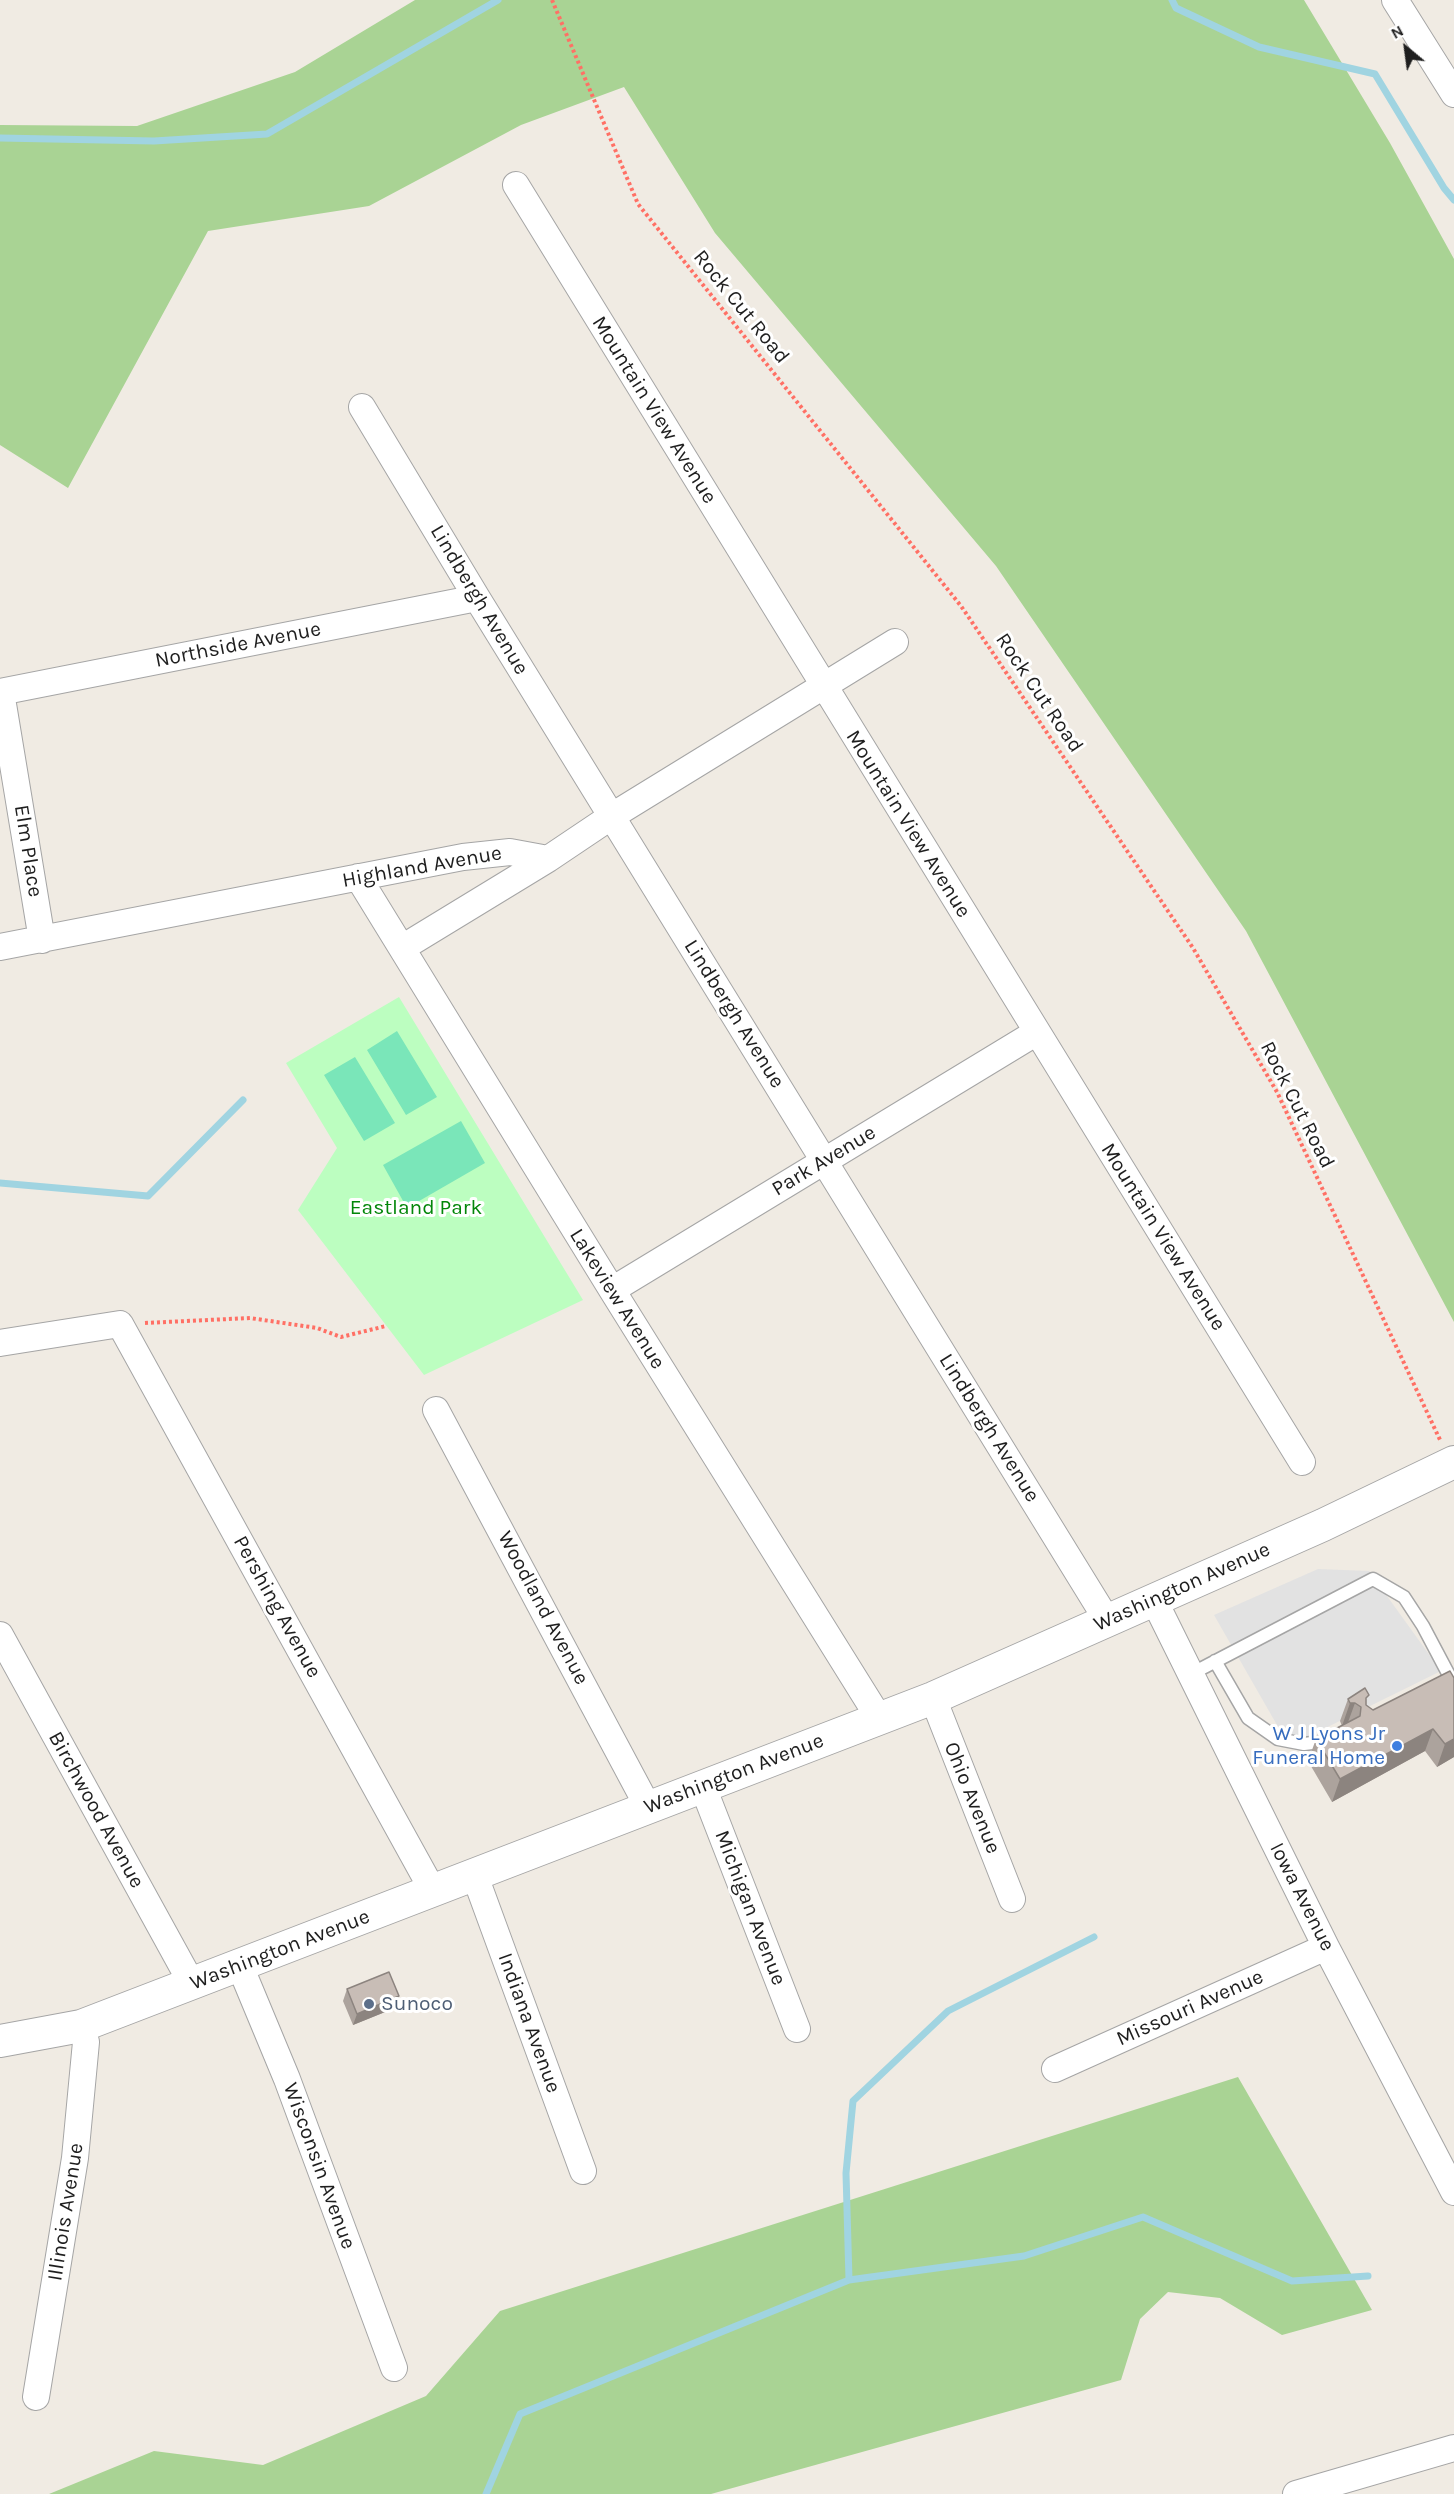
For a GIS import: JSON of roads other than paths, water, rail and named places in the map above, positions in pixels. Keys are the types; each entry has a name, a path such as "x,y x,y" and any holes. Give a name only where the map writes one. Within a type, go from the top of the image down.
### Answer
{"street":[{"path":"1395,0 1454,94"},
{"name":"Mountain View Avenue","path":"516,185 1302,1462"},
{"name":"Lindbergh Avenue","path":"362,407 477,598 1107,1620"},
{"name":"Northside Avenue","path":"1,692 477,598"},
{"path":"402,948 895,642"},
{"name":"Elm Place","path":"1,692 42,940"},
{"name":"Highland Avenue","path":"0,947 463,857 510,852 548,859"},
{"name":"Lakeview Avenue","path":"358,878 879,1718"},
{"name":"Park Avenue","path":"612,1290 1037,1032"},
{"name":"Pershing Avenue","path":"0,1343 120,1324 433,1891"},
{"name":"Woodland Avenue","path":"436,1410 648,1807"},
{"name":"Washington Avenue","path":"0,2040 81,2026 933,1698 1323,1525 1448,1456"},
{"name":"Iowa Avenue","path":"1154,1600 1326,1947 1454,2192"},
{"name":"Birchwood Avenue","path":"0,1635 192,1984"},
{"name":"Ohio Avenue","path":"933,1698 1012,1899"},
{"name":"Michigan Avenue","path":"703,1787 797,2029"},
{"name":"Indiana Avenue","path":"475,1876 583,2171"},
{"name":"Missouri Avenue","path":"1055,2069 1326,1947"},
{"name":"Wisconsin Avenue","path":"240,1966 287,2079 394,2368"},
{"name":"Illinois Avenue","path":"36,2397 75,2158 86,2042 81,2026"},
{"path":"1296,2494 1454,2448"}],"lane":[{"path":"1191,1674 1373,1579 1404,1597 1423,1626 1451,1679 1432,1689"},
{"path":"1215,1661 1248,1718 1278,1739 1324,1743 1339,1736"}],"waterway":[{"path":"0,138 154,141 267,134 498,0"},
{"path":"1172,0 1176,8 1259,47 1375,74 1444,188 1454,200"},
{"path":"0,1183 148,1196 243,1100"},
{"path":"849,2280 846,2173 853,2101 948,2011 1094,1937"},
{"path":"486,2494 520,2414 849,2280 1024,2256 1143,2217 1292,2281 1368,2276"}],"place":[{"name":"W J Lyons Jr Funeral Home","path":"1397,1746"},
{"name":"Sunoco","path":"369,2004"}],"park label":[{"name":"Eastland Park","path":"416,1208"}]}
